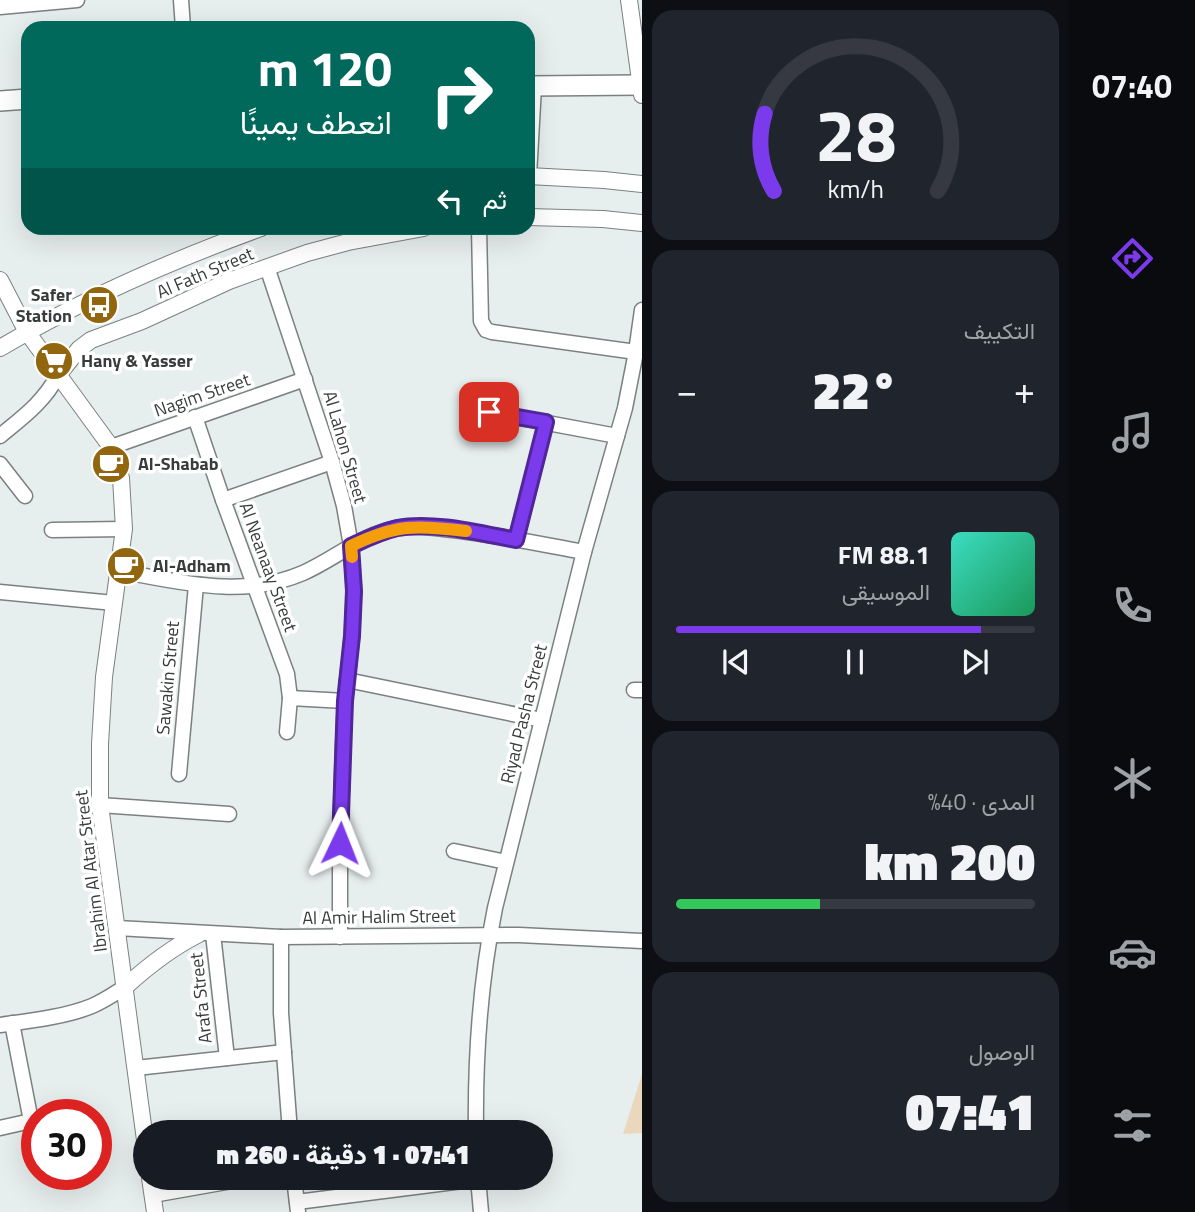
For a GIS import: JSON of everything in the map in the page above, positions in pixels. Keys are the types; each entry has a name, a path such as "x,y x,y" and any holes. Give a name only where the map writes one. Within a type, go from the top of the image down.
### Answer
{"main road":[{"path":"535,86 642,85"},
{"path":"0,101 21,100"}],"street":[{"path":"0,6 74,0"},
{"path":"181,0 182,21"},
{"path":"629,0 642,95"},
{"path":"535,176 642,184"},
{"path":"535,217 642,223"},
{"name":"Al Fath Street","path":"0,348 72,307 187,256 242,235"},
{"name":"Al Fath Street","path":"58,375 79,349 91,340 142,321 229,281 307,253 386,235"},
{"path":"479,235 481,321 486,330 639,341"},
{"name":"Al Lahon Street","path":"267,267 332,462 351,546 354,591 345,701 340,937"},
{"name":"Ibrahim Al Atar Street","path":"1,283 27,332 111,447 121,478 124,529 101,713 100,805 142,1120"},
{"name":"Riyad Pasha Street","path":"476,1120 478,1046 490,935 584,552 631,380 642,310"},
{"path":"0,436 40,402 58,375"},
{"name":"Nagim Street","path":"111,447 305,379"},
{"path":"489,412 617,436"},
{"name":"Al Neanaay Street","path":"195,417 254,586 284,662 290,698 286,732"},
{"path":"516,540 546,422"},
{"path":"223,500 332,462"},
{"path":"0,464 25,496"},
{"path":"119,571 215,588 254,586 303,573 373,535 397,528 422,526 584,552"},
{"path":"52,530 124,529"},
{"name":"Sawakin Street","path":"179,774 196,585"},
{"path":"0,592 114,603"},
{"path":"347,680 542,720"},
{"path":"290,698 345,701"},
{"path":"100,805 229,814"},
{"path":"454,851 506,862"},
{"name":"Al Amir Halim Street","path":"117,928 281,937 490,935 642,941"},
{"path":"25,1099 6,1024 90,1007 125,987 158,958 178,945 206,934"},
{"name":"Arafa Street","path":"206,934 227,1058"},
{"path":"281,937 280,988 289,1120"},
{"path":"136,1068 284,1052"},
{"path":"0,1128 21,1123"},
{"path":"152,1190 155,1212"},
{"path":"153,1195 181,1190"},
{"path":"298,1207 404,1190"},
{"path":"479,1190 481,1212"}],"shaded area":[{"path":"642,1074 642,1133 623,1134"}],"slow traffic":[{"path":"352,557 351,546 373,535 397,528 422,526 466,531"}],"place":[{"name":"Safer Station","path":"99,305"},
{"name":"Hany & Yasser","path":"54,361"},
{"name":"Al-Shabab","path":"111,464"},
{"name":"Al-Adham","path":"126,566"}],"route":[{"path":"340,843 342,748 354,591 351,546 373,535 397,528 422,526 516,540 546,422 489,412"}]}
